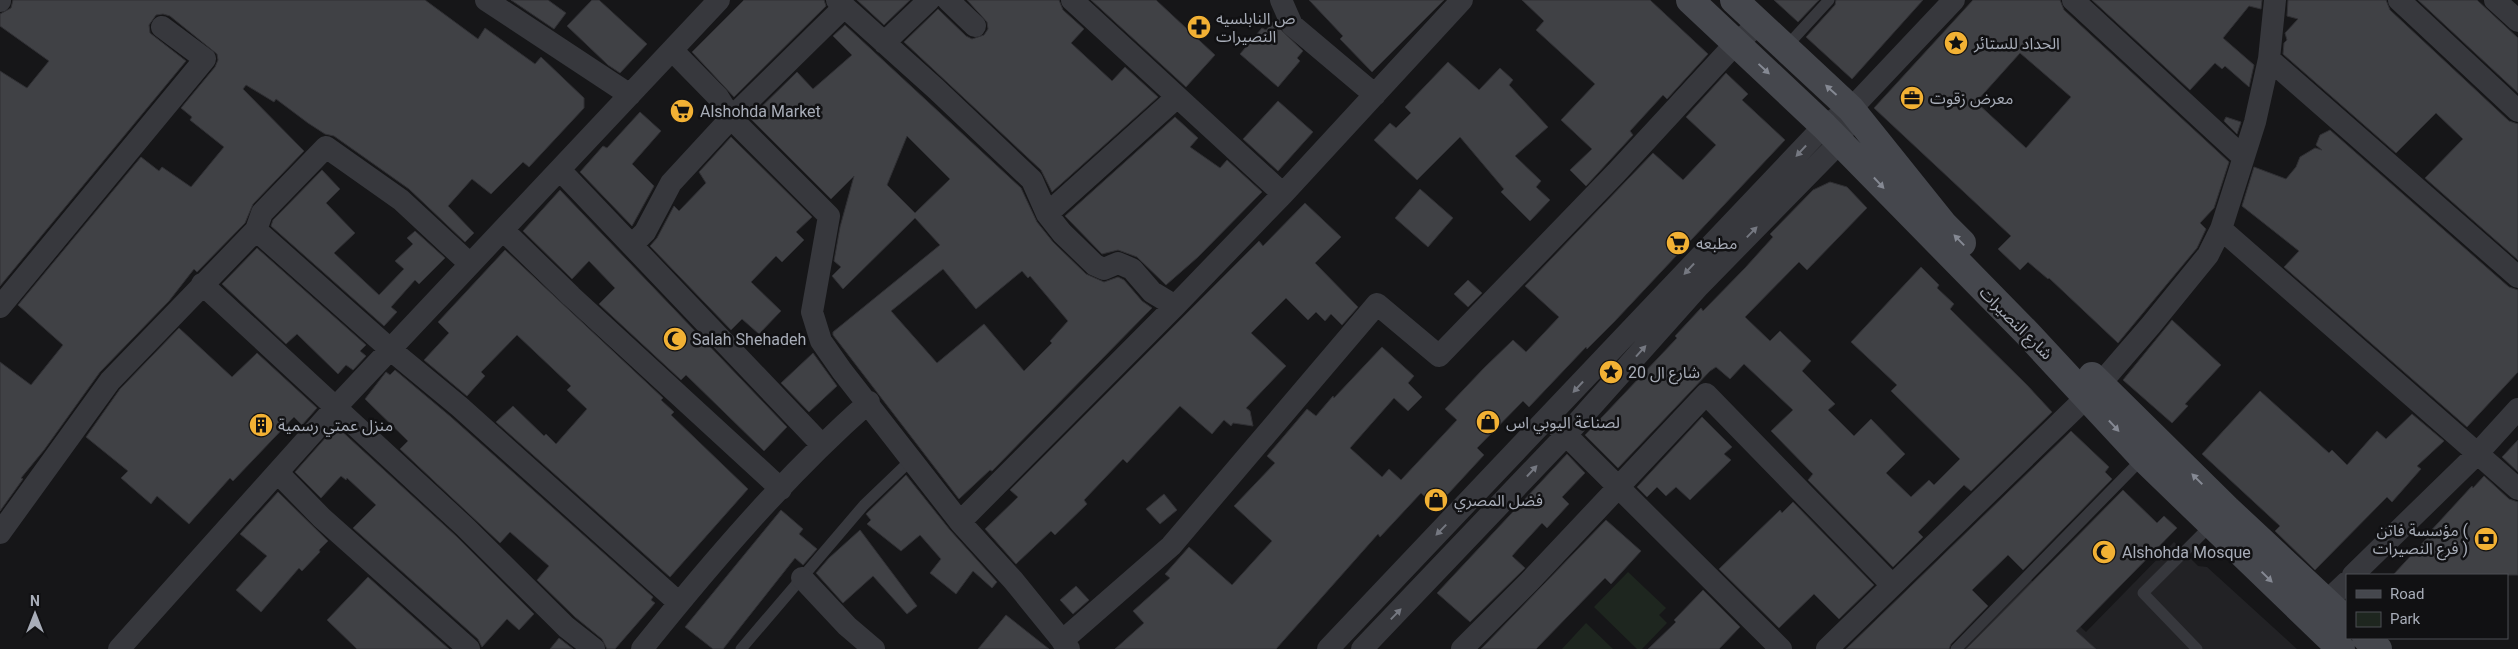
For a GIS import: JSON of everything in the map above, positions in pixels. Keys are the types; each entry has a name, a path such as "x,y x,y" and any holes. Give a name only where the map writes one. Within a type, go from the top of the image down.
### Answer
{"main road":[{"name":"شارع النصيرات","path":"1690,0 1832,134 2220,516 2341,649"},
{"name":"شارع النصيرات","path":"1734,0 1851,109 1944,224 2093,390"},
{"name":"شارع النصيرات","path":"2220,516 2346,620"},
{"path":"2367,639 2378,649"}],"street":[{"path":"486,0 630,95"},
{"path":"119,649 211,544 278,473 335,408 719,0"},
{"path":"884,43 929,0"},
{"path":"948,0 975,26"},
{"path":"1072,0 1282,194"},
{"path":"1281,0 1292,25 1375,95"},
{"path":"960,522 1175,306 1375,95 1462,0"},
{"path":"1362,649 1566,434 1699,286 1832,134 1851,109 1954,0"},
{"path":"2073,0 2242,156"},
{"path":"1827,649 2093,390 2151,326 2208,255 2220,229 2254,122 2269,59 2275,0"},
{"path":"2399,0 2518,111"},
{"path":"2495,0 2518,21"},
{"path":"633,244 645,232 671,184 731,118 841,4 1032,180 1047,214 1062,233 1095,264 1104,269 1118,263 1132,269 1152,292 1175,306"},
{"path":"672,50 718,97 731,118 829,216 812,312 821,340 842,371 960,522 1066,645 1171,546 1377,304 1440,356 1616,173 1736,43 1759,24"},
{"path":"0,307 204,59 162,27"},
{"path":"2269,59 2518,277"},
{"path":"1047,214 1176,98"},
{"path":"1328,649 1548,418 1832,134"},
{"path":"0,533 110,381 256,230 262,213 326,147 401,200 470,264"},
{"path":"560,170 633,244 821,444"},
{"path":"2220,229 2518,490"},
{"path":"256,230 391,350 460,407 679,603"},
{"path":"503,230 571,296 781,489"},
{"path":"202,284 465,527 566,627 594,649"},
{"path":"1462,649 1706,394 1892,584"},
{"path":"642,649 679,603 821,444 868,402"},
{"path":"2354,574 2477,454 2518,409"},
{"path":"1548,418 1781,649"},
{"path":"278,473 322,518 469,649"},
{"path":"802,578 846,626 874,649"},
{"path":"2326,602 2346,583"}],"lane":[{"path":"1784,48 1829,0"},
{"path":"1956,649 2152,449"},
{"path":"741,649 864,505 912,459"},
{"path":"2197,649 2143,593 2220,516"}],"shaded area":[{"path":"2174,542 2198,566 2207,567 2297,649 1962,649 2030,579 2086,632"}],"green space":[{"path":"1628,572 1666,608 1659,615 1667,623 1642,649 1637,649 1594,607"},
{"path":"1586,623 1613,649 1562,649"}],"building":[{"path":"13,0 425,0 478,39 485,28 535,64 541,57 584,98 584,108 529,167 523,162 491,194 472,179 448,206 474,233 465,242 409,189 334,136 325,134 276,99 274,102 246,85 243,89 304,151 253,204 245,223 197,272 194,269 169,301 100,372 44,450 21,478 23,479 0,511 0,362 31,385 63,345 18,305 141,157 159,171 162,167 191,187 224,147 190,120 192,117 181,108 215,67 218,60 217,54 170,16 156,15 149,25 150,33 186,61 0,286 0,71 27,88 49,61 0,26 0,14 11,8"},
{"path":"511,0 548,0 566,13 554,29"},
{"path":"592,0 599,0 647,44 620,73 608,65 567,26"},
{"path":"744,0 824,0 826,6 734,97 692,52"},
{"path":"857,0 910,0 884,25"},
{"path":"967,0 1059,0 1063,10 1084,29 1071,43 1112,81 1125,67 1158,97 1052,192 1041,170 904,42 938,9 966,36 972,39 984,35 988,29 987,22"},
{"path":"1091,0 1156,0 1215,55 1186,87"},
{"path":"1309,0 1444,0 1372,72 1340,39 1343,36"},
{"path":"1522,0 1650,0 1708,54 1667,99 1663,95 1630,131 1633,135 1586,186 1570,170 1592,149 1561,120 1595,84 1536,30 1544,21"},
{"path":"1774,0 1819,0 1798,22"},
{"path":"1836,0 1923,0 1852,79 1806,37 1835,5"},
{"path":"1973,0 2060,0 2064,10 2229,162 2214,208 2200,223 2206,229 2197,248 2118,343 2049,278 2028,262 2020,270 1998,249 2011,236 1874,108","holes":["2020,53 2071,97 2026,148 1976,102"]},
{"path":"2092,0 2262,0 2261,9 2249,6 2223,38 2254,65 2249,87 2225,66 2222,69 2215,63 2190,90"},
{"path":"2288,0 2386,0 2390,10 2509,121 2518,124 2518,260 2425,178 2463,139 2436,113 2396,153 2283,54 2284,43 2287,40 2285,33 2298,19 2287,16"},
{"path":"2418,0 2477,0 2518,38 2518,93"},
{"path":"1273,22 1303,51 1297,58 1300,61 1278,87 1240,54 1262,28 1266,30"},
{"path":"845,25 1021,188 1037,222 1053,242 1086,274 1104,282 1118,277 1124,280 1142,301 1152,308 992,471 990,470 959,499 833,335 833,332 940,245 915,218 843,289 832,276 841,267 834,261 840,227 854,176 831,199 750,118 797,72 813,89 852,55 833,36","holes":["907,136 950,179 915,213 887,185","943,269 976,309 1022,271 1028,278 1030,276 1068,321 1050,341 1052,343 1024,371 984,324 937,363 891,311"]},
{"path":"1448,62 1479,90 1500,68 1513,80 1509,85 1548,127 1515,156 1541,181 1536,187 1550,200 1530,221 1501,192 1504,189 1460,137 1417,180 1374,140 1390,123 1396,128 1411,113 1405,107"},
{"path":"1726,73 1748,94 1742,100 1785,140 1615,321 1587,349 1586,347 1529,407 1523,401 1477,448 1484,455 1436,507 1421,493 1380,537 1378,534 1276,649 1115,649 1144,623 1133,611 1170,578 1165,574 1189,547 1232,585 1272,541 1234,506 1275,463 1267,456 1307,409 1316,416 1333,396 1334,398 1382,347 1414,376 1408,383 1422,397 1408,411 1394,398 1350,448 1382,477 1389,469 1401,480 1457,420 1445,409 1484,368 1513,340 1526,352 1559,317 1525,286 1653,153 1683,180 1716,145 1686,117"},
{"path":"1278,101 1313,132 1278,171 1243,139"},
{"path":"640,112 661,131 632,164 654,186 632,226 580,172 603,146 607,148"},
{"path":"1175,117 1198,138 1190,147 1220,168 1227,160 1262,192 1198,257 1166,285 1137,257 1118,250 1102,254 1065,216"},
{"path":"2226,117 2241,122 2237,134 2224,121"},
{"path":"2330,130 2509,287 2518,290 2518,372 2467,427 2284,267 2299,251 2242,206 2254,167 2286,179 2296,167 2300,157 2315,148 2322,150 2316,145 2320,135"},
{"path":"731,137 812,217 796,232 804,240 782,262 776,256 751,282 781,311 759,334 742,319 731,330 650,246 657,238 674,206 679,211 706,183 699,172"},
{"path":"322,170 340,189 326,203 355,233 334,253 379,295 404,269 395,261 413,244 407,238 415,231 445,258 419,284 415,280 391,307 397,312 384,326 271,226 273,220"},
{"path":"1830,182 1847,187 1867,208 1807,270 1799,262 1745,317 1770,341 1780,331 1811,361 1802,371 1835,404 1828,410 1854,436 1871,419 1905,454 1886,473 1911,497 1929,480 1934,485 1960,459 1891,391 1897,385 1851,342 1921,267 1939,285 1937,288 1954,304 1950,309 2052,412 1971,491 1964,485 1918,532 1923,537 1893,567 1808,480 1813,474 1771,431 1793,410 1744,364 1730,379 1716,367 1710,371 1618,468 1585,435 1677,338 1675,336 1701,308 1703,311 1745,268 1773,237 1770,234 1813,190"},
{"path":"1420,189 1453,218 1428,247 1395,218"},
{"path":"560,190 787,427 764,451 686,375 681,380 599,304 615,288 589,261 572,279 523,231"},
{"path":"1305,203 1341,237 1315,263 1358,307 1342,325 1331,314 1325,321 1316,312 1308,320 1286,298 1251,333 1286,366 1246,408 1250,411 1253,426 1233,423 1231,426 1224,420 1212,434 1180,406 1127,463 1123,459 1084,500 1087,504 1055,535 1051,531 1016,564 985,529 1018,497 1010,490 1259,241 1263,246"},
{"path":"257,248 366,345 360,351 366,356 353,370 346,365 338,374 297,334 286,344 222,284"},
{"path":"505,250 663,398 661,400 674,412 671,415 748,489 670,577 496,422 513,406 544,436 546,434 556,444 587,409 567,390 571,386 517,335 481,372 485,376 467,396 424,360 449,333 438,322"},
{"path":"1468,280 1482,293 1468,307 1454,294"},
{"path":"2172,320 2221,365 2185,404 2188,406 2172,423 2123,380"},
{"path":"179,328 232,377 257,353 317,408 302,425 294,417 233,481 230,478 189,524 157,496 151,504 121,478 128,471 86,437 120,389"},
{"path":"813,353 837,386 809,412 781,383"},
{"path":"395,370 451,417 653,597 651,600 655,603 615,649 607,649 602,639 575,617 537,580 549,566 510,532 500,543 400,449 408,441 365,399 386,372 390,375"},
{"path":"2260,391 2329,453 2332,450 2347,465 2377,431 2386,439 2412,414 2444,441 2417,466 2421,469 2392,502 2387,497 2315,570 2275,531 2280,526 2202,454"},
{"path":"1702,417 1732,447 1724,454 1731,460 1690,500 1676,487 1666,496 1657,487 1647,497 1637,487"},
{"path":"336,426 456,536 534,614 519,630 507,619 482,647 478,639 353,528 376,505 347,478 346,480 341,476 321,498 295,472"},
{"path":"2071,431 2109,467 2105,472 2112,479 2023,570 2008,555 1972,590 1988,606 1951,644 1949,649 1846,649"},
{"path":"2518,440 2518,472 2502,457"},
{"path":"1567,454 1585,473 1562,497 1569,504 1547,528 1542,523 1512,556 1525,568 1470,622 1437,593"},
{"path":"906,475 950,530 997,582 992,588 973,571 956,594 930,573 941,559 920,535 901,551 867,524 871,520 866,514"},
{"path":"2484,476 2509,499 2518,502 2518,575 2394,574 2472,486 2473,488"},
{"name":"Alshohda Mosque","path":"2123,490 2157,523 2164,516 2177,528 2076,631 2096,649 1966,649"},
{"path":"278,492 328,541 302,571 299,568 261,612 236,590 267,556 240,534"},
{"path":"1164,494 1177,510 1160,524 1146,509"},
{"path":"1793,502 1874,585 1839,619 1814,594 1779,628 1719,569 1780,510 1782,513"},
{"path":"781,510 803,529 799,534 817,549 803,565 795,558 723,649 713,649 685,627"},
{"path":"1606,520 1641,551 1611,584 1605,578 1536,649 1481,649"},
{"path":"860,530 917,606 907,614 873,576 843,603 816,573 829,558"},
{"path":"368,577 449,649 357,649 327,620"},
{"path":"1076,586 1089,600 1073,614 1060,600"},
{"path":"1703,590 1740,627 1719,649 1648,649 1676,622 1674,620"},
{"path":"1006,615 1049,649 978,649"},
{"path":"559,638 573,649 550,649"}],"place":[{"name":"ص النابلسيه النصيرات","path":"1199,27"},
{"name":"الحداد للستائر","path":"1956,43"},
{"name":"معرض زقوت","path":"1912,98"},
{"name":"Alshohda Market","path":"682,111"},
{"name":"مطبعه","path":"1678,243"},
{"name":"Salah Shehadeh","path":"675,339"},
{"name":"شارع ال 20","path":"1611,372"},
{"name":"لصناعة اليوبي اس","path":"1488,422"},
{"name":"منزل عمتي رسمية","path":"261,425"},
{"name":"فضل المصري","path":"1436,500"},
{"name":"مؤسسة فاتن ( فرع النصيرات )","path":"2486,539"},
{"name":"Alshohda Mosque","path":"2104,552"}]}
